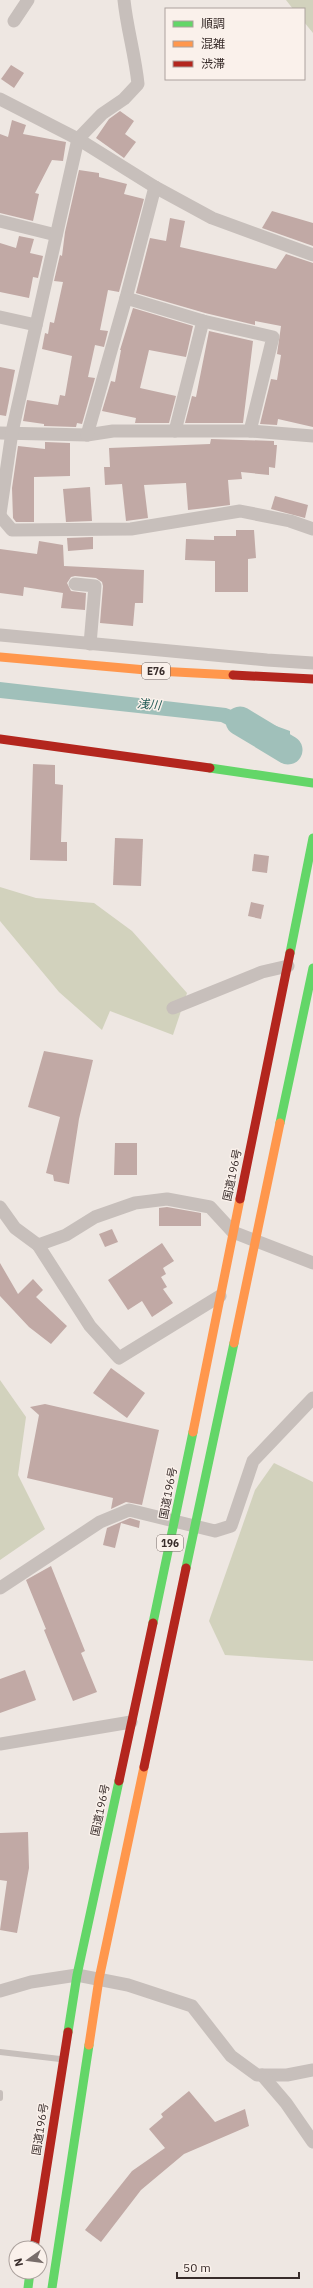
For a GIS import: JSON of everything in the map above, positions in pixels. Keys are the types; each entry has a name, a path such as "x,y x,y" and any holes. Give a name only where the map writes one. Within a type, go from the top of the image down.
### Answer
{"main road":[{"name":"E76","path":"0,657 157,671 313,679"},
{"path":"0,739 313,783"},
{"name":"国道196号","path":"35,2240 76,1975 175,1520 313,838"},
{"name":"196","path":"52,2288 99,1980 255,1240 310,994 313,968"}],"street":[{"path":"14,21 28,0"},
{"path":"124,0 126,22 135,54 138,84 124,99 102,114 78,139 36,326 6,432 0,515 12,530 131,529 240,511 290,521 313,529"},
{"path":"0,99 78,139 155,187 212,218 313,255"},
{"path":"88,435 155,187"},
{"path":"0,221 56,235"},
{"path":"126,298 203,321 273,336 250,431"},
{"path":"0,317 36,326"},
{"path":"175,431 203,321"},
{"path":"6,432 88,435 113,431 250,431 313,436"},
{"path":"75,584 96,586 90,644"},
{"path":"0,635 313,663"},
{"path":"173,1008 262,972 288,966"},
{"path":"38,1245 66,1235 95,1216 135,1203 167,1198 210,1207 233,1232 313,1263"},
{"path":"0,1207 16,1228 38,1245 90,1326 119,1358 220,1296"},
{"path":"0,1588 100,1522 129,1510 215,1531 231,1526 253,1461 313,1398"},
{"path":"0,1744 131,1722"},
{"path":"0,1991 31,1982 76,1975 128,1986 192,2006 231,2056 257,2075 287,2075 313,2070"},
{"path":"262,2075 286,2102 313,2142"}],"lane":[{"path":"0,2052 63,2059"},
{"path":"0,2093 0,2098"}],"green space":[{"path":"286,0 313,0 313,33 305,23 305,8 292,8"},
{"path":"0,887 36,898 94,903 132,931 187,993 173,1035 110,1011 102,1030 59,992 0,921"},
{"path":"0,1380 26,1417 18,1475 45,1529 0,1560"},
{"path":"274,1463 313,1482 313,1661 225,1655 209,1621 255,1490"}],"water":[{"path":"0,682 226,708 290,731 290,740 259,741 221,722 0,698"}],"building":[{"path":"11,65 24,73 14,88 1,79"},
{"path":"120,111 134,121 125,134 136,142 124,158 96,138 109,119"},
{"path":"12,120 26,125 23,134 66,142 63,161 52,160 35,193 39,194 33,221 0,213 0,134 8,137"},
{"path":"79,170 99,173 99,177 127,184 124,194 144,199 119,292 108,290 100,330 108,331 104,347 95,345 88,377 95,378 82,424 77,423 76,427 44,426 44,424 23,421 27,400 58,405 60,395 65,396 72,356 42,349 45,333 48,334 50,322 54,323 63,282 54,281 60,255 62,256 65,232"},
{"path":"272,211 313,223 313,246 262,228"},
{"path":"170,218 185,221 180,247 276,269 286,254 313,263 313,427 278,419 277,425 260,424 271,379 277,380 281,355 277,354 281,326 255,321 255,325 205,313 136,293 150,238 166,241"},
{"path":"19,236 34,239 30,253 43,256 38,278 33,277 29,298 0,292 0,243 16,248"},
{"path":"133,308 193,326 186,357 149,350 140,388 176,396 169,423 135,423 136,418 102,411 111,381 115,382 120,350"},
{"path":"209,331 253,341 243,423 185,423 192,396 196,397"},
{"path":"0,367 15,370 6,416 0,415"},
{"path":"211,439 274,441 274,445 277,445 275,468 269,467 269,475 241,472 242,479 228,480 230,505 188,510 186,483 144,485 148,518 126,521 122,484 105,485 104,467 110,467 109,448 210,444"},
{"path":"45,442 70,443 70,476 34,477 34,522 16,522 13,518 12,488 18,446 45,449"},
{"path":"90,487 92,521 66,522 63,489"},
{"path":"275,496 308,505 305,518 271,509"},
{"path":"236,530 254,530 256,558 248,559 248,592 215,592 215,561 185,560 186,539 214,540 214,536 236,536"},
{"path":"93,537 93,549 68,551 67,538"},
{"path":"39,541 63,545 64,566 144,570 143,603 135,603 133,626 100,623 103,586 102,582 96,578 75,576 71,577 67,583 71,591 86,593 85,610 61,608 63,593 24,587 23,596 0,593 0,549 37,554"},
{"path":"33,764 55,765 55,784 63,785 61,842 67,842 67,861 30,860"},
{"path":"115,838 143,839 141,886 113,885"},
{"path":"254,854 269,856 267,873 252,871"},
{"path":"251,902 264,905 261,919 248,916"},
{"path":"44,1051 93,1060 79,1119 69,1184 54,1181 53,1175 46,1173 60,1117 28,1107"},
{"path":"115,1143 137,1143 137,1175 114,1175"},
{"path":"167,1207 201,1213 201,1226 159,1226 159,1208"},
{"path":"112,1229 118,1242 105,1247 99,1234"},
{"path":"162,1243 174,1261 163,1268 166,1274 161,1277 167,1287 163,1289 173,1303 152,1317 142,1301 128,1310 108,1280"},
{"path":"0,1263 18,1294 33,1279 43,1290 36,1297 67,1326 51,1344 29,1327 0,1296"},
{"path":"111,1368 145,1393 127,1418 93,1393"},
{"path":"45,1404 159,1430 142,1505 126,1502 111,1509 113,1498 27,1478 39,1415 30,1407"},
{"path":"130,1518 140,1521 139,1528 121,1523 115,1548 103,1545 107,1528"},
{"path":"51,1566 85,1651 81,1653 97,1692 73,1701 44,1630 46,1629 26,1580"},
{"path":"25,1670 36,1700 0,1713 0,1679"},
{"path":"28,1832 29,1868 17,1933 0,1930 7,1881 0,1880 0,1833"},
{"path":"189,2091 215,2122 245,2109 249,2126 184,2154 141,2190 101,2242 85,2230 132,2171 165,2148 149,2129 163,2117 161,2114"}],"waterway":[{"name":"浅川","path":"240,721 288,750"}],"traffic: fast":[{"path":"210,768 313,783"},
{"path":"290,953 313,838"},
{"path":"280,1123 313,968"},
{"path":"186,1568 234,1343"},
{"path":"153,1623 193,1432"},
{"path":"68,2032 77,1975 119,1781"},
{"path":"52,2288 89,2045"},
{"path":"28,2288 29,2280"}],"traffic: slow":[{"path":"0,657 157,671 233,675"},
{"path":"234,1343 280,1123"},
{"path":"193,1432 240,1199"},
{"path":"89,2045 99,1979 144,1767"}],"traffic: jam":[{"path":"233,675 313,679"},
{"path":"0,739 210,768"},
{"path":"240,1199 290,953"},
{"path":"144,1767 186,1568"},
{"path":"119,1781 153,1623"},
{"path":"35,2240 68,2032"}]}
